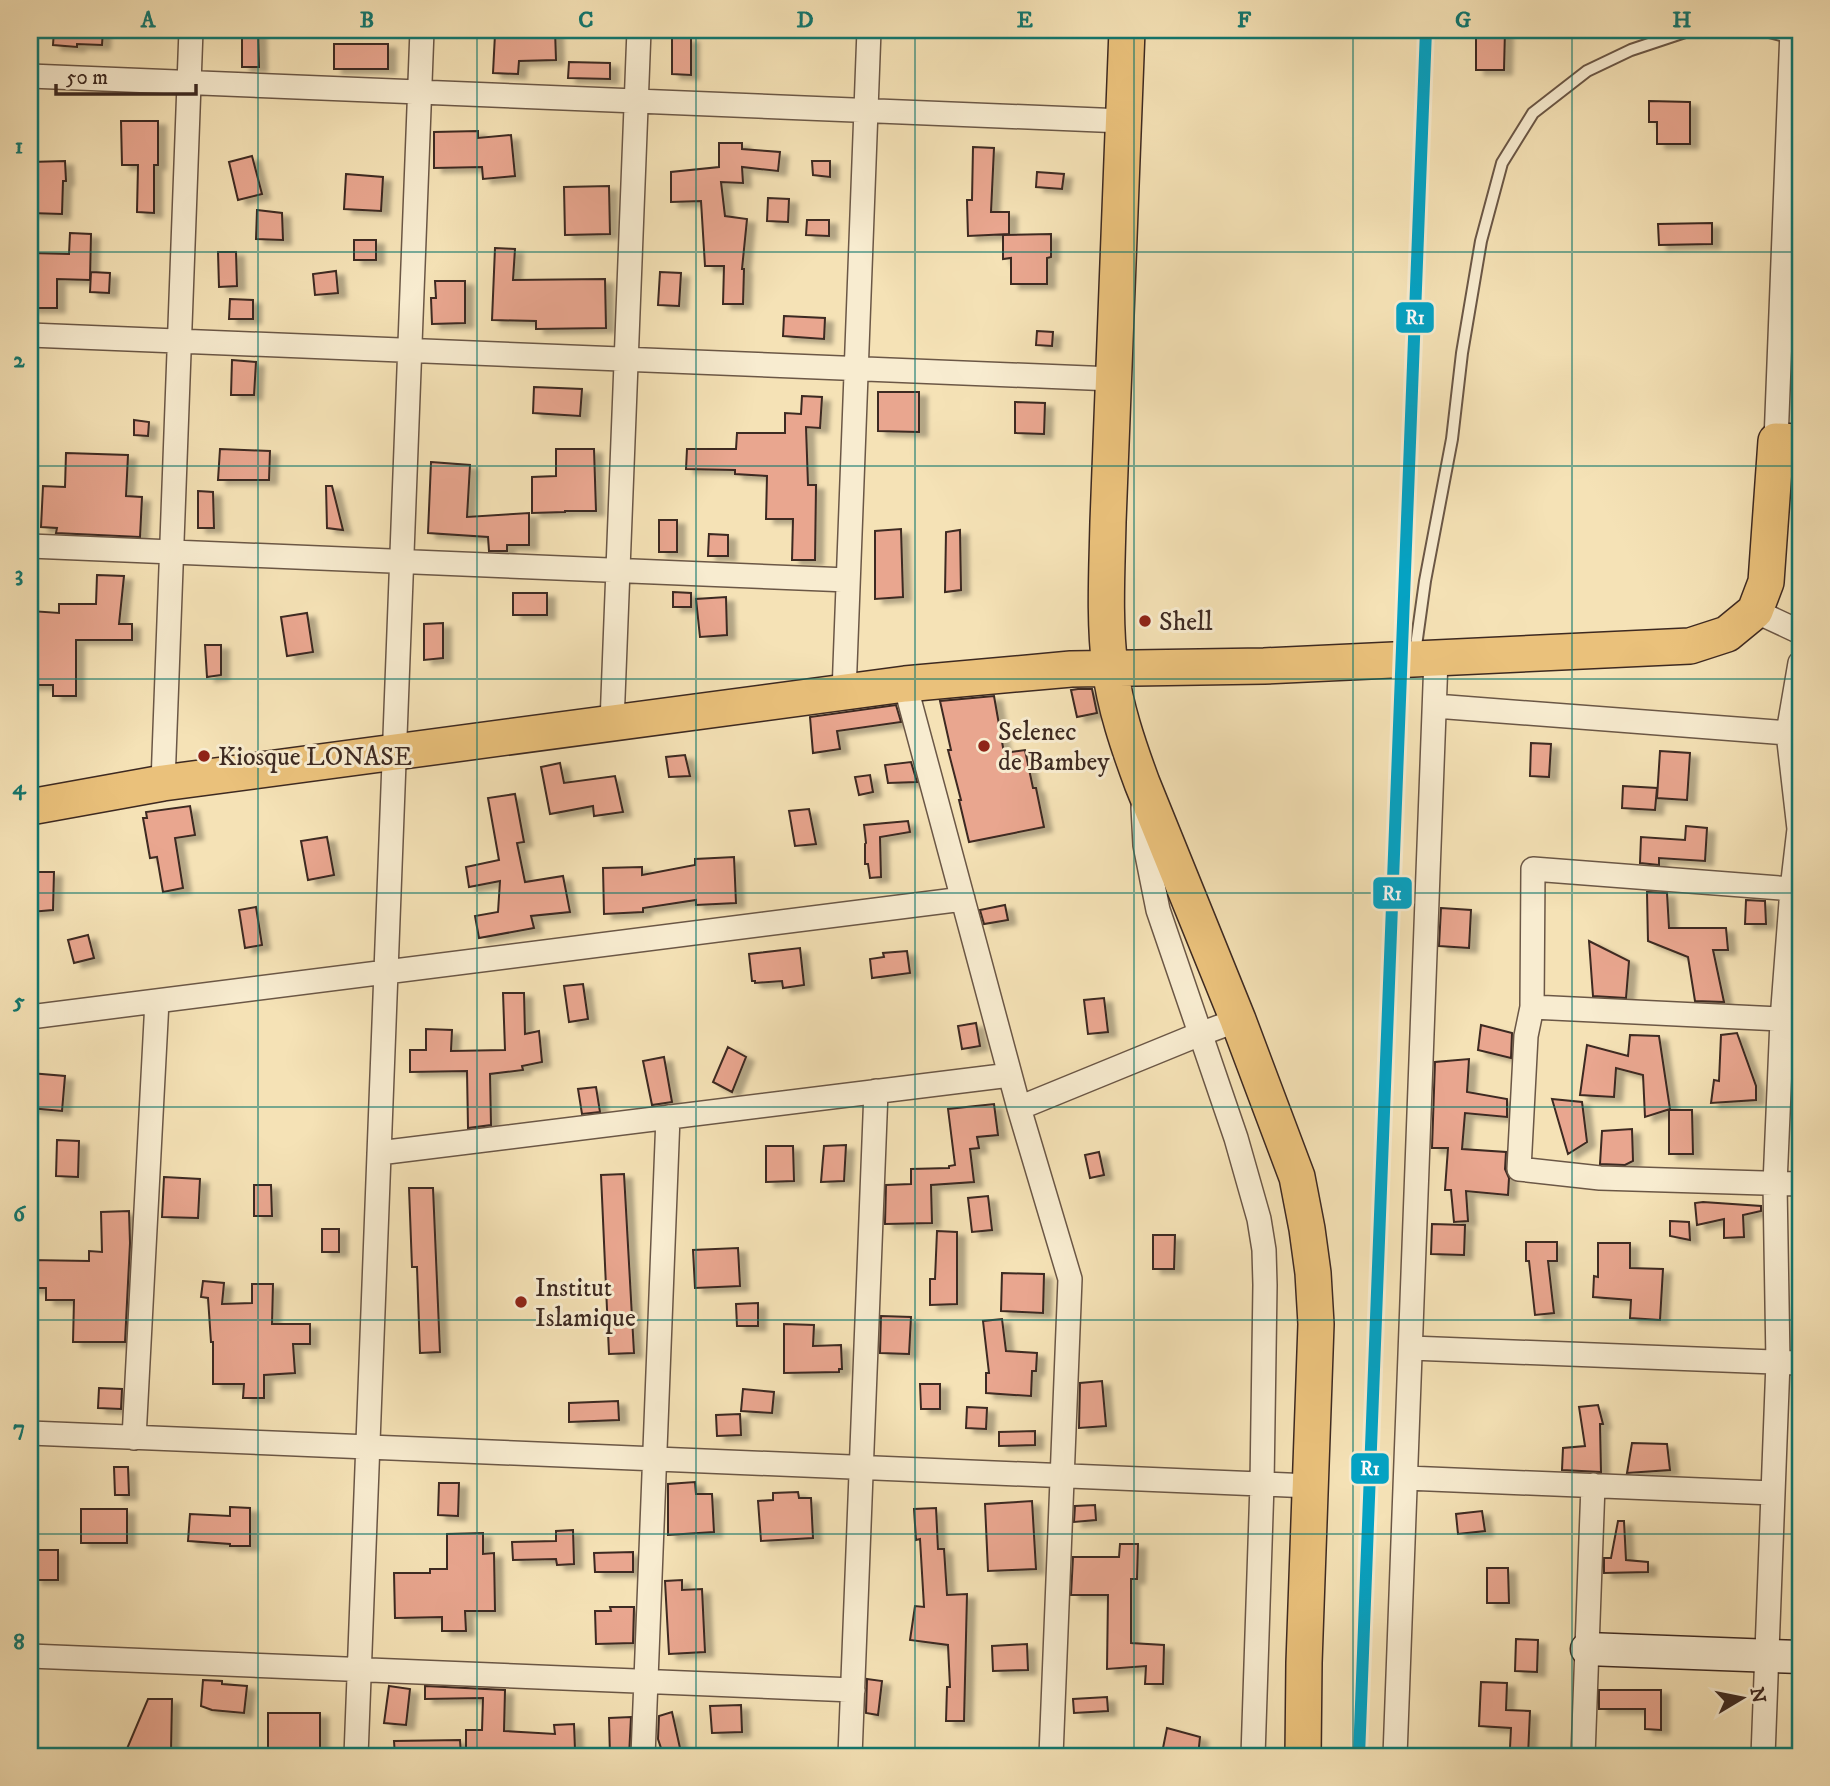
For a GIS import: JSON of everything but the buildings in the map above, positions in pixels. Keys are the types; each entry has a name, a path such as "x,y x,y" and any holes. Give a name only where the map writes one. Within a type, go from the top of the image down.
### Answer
{"main road":[{"path":"1127,30 1106,587 1110,668 1124,734 1238,1020 1297,1177 1307,1229 1316,1324 1303,1756"},
{"path":"30,807 163,783 905,684 1071,669 1199,668 1690,646 1727,634 1755,611 1766,582 1788,442"}],"street":[{"path":"163,783 191,30"},
{"path":"356,1756 422,30"},
{"path":"612,723 639,30"},
{"path":"844,694 869,30"},
{"path":"1788,442 1795,35"},
{"path":"30,76 1123,121"},
{"path":"30,335 1113,379"},
{"path":"30,546 848,580"},
{"path":"1755,611 1800,632"},
{"path":"1395,1756 1435,706 1425,659"},
{"path":"1763,1756 1773,1493 1789,1362 1775,1184 1791,1020 1792,889 1800,829 1788,733 1800,663"},
{"path":"905,684 1019,1108 1070,1279 1051,1756"},
{"path":"1435,706 1788,733"},
{"path":"1142,783 1145,845 1158,910 1236,1138 1259,1219 1264,1251 1262,1484 1253,1756"},
{"path":"1792,889 1533,869 1532,1007 1526,1036 1519,1169 1600,1178 1800,1184"},
{"path":"30,1017 963,899"},
{"path":"134,1438 157,1001"},
{"path":"1532,1007 1791,1020"},
{"path":"1019,1108 1238,1020"},
{"path":"379,1153 1010,1074"},
{"path":"850,1756 876,1091"},
{"path":"643,1756 668,1117"},
{"path":"1411,1348 1789,1362"},
{"path":"30,1433 1310,1486"},
{"path":"1406,1478 1773,1493"},
{"path":"1583,1756 1593,1485"},
{"path":"1587,1649 1800,1657"},
{"path":"30,1656 853,1689"}],"lane":[{"path":"1425,659 1425,581 1452,439 1462,353 1481,241 1502,163 1533,113 1587,71 1631,50 1691,30"},
{"path":"1742,30 1795,35"}],"transit line":[{"name":"R1","path":"1359,1756 1426,30"}],"place":[{"name":"Shell","path":"1145,621"},
{"name":"Selenec de Bambey","path":"984,746"},
{"name":"Kiosque LONASE","path":"204,756"},
{"name":"Institut Islamique","path":"521,1302"}]}
